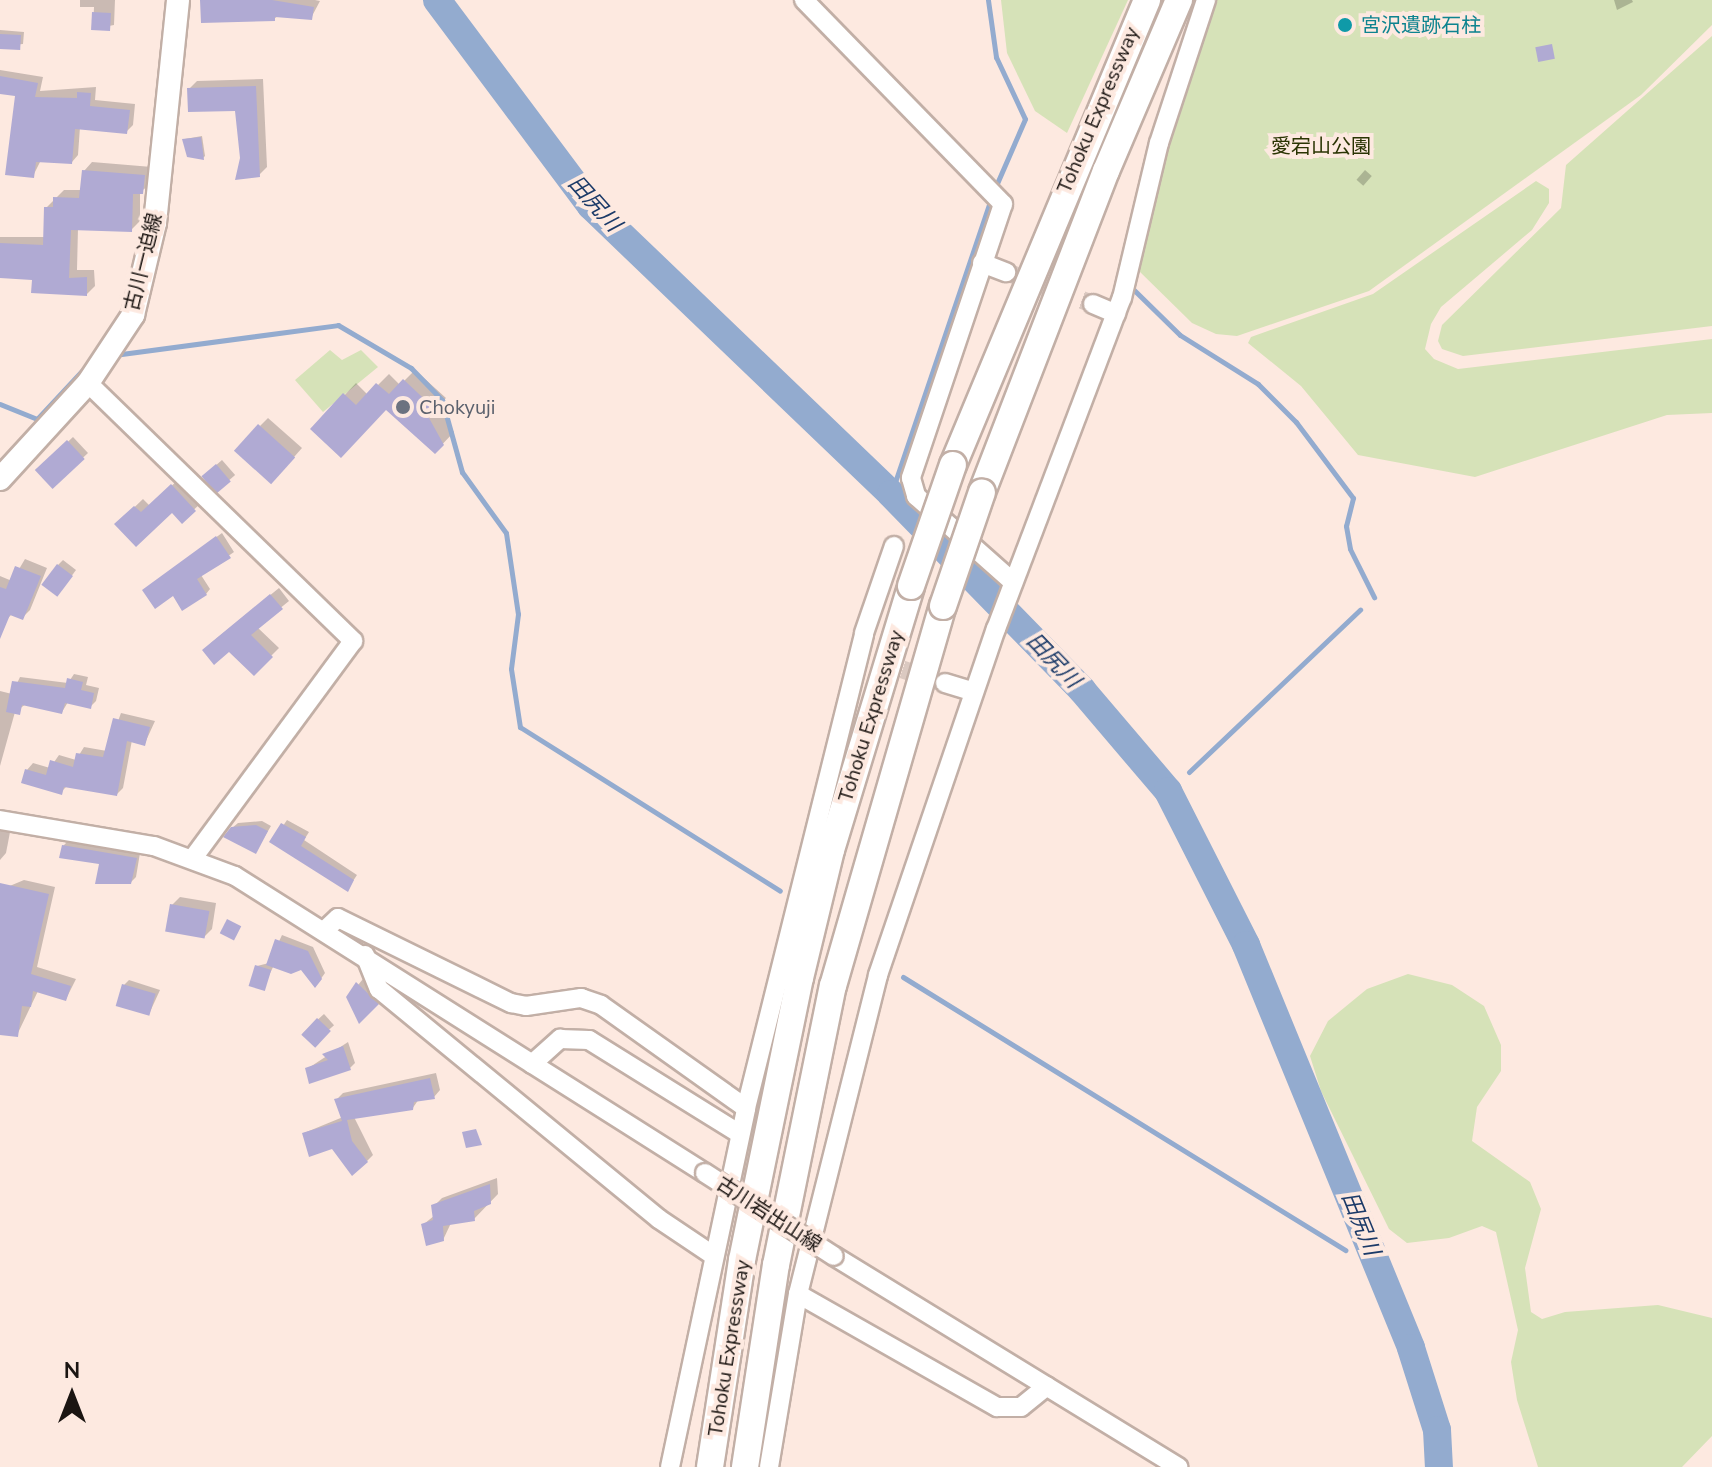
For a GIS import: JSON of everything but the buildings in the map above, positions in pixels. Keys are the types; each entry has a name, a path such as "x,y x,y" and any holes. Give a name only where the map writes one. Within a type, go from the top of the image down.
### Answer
{"highway":[{"name":"Tohoku Expressway","path":"710,1467 742,1260 796,993 831,850 911,586 953,465 1147,0"},
{"name":"Tohoku Expressway","path":"745,1467 779,1251 833,986 943,606 982,492 1106,171 1179,0"}],"main road":[{"name":"古川一迫線","path":"0,479 93,375 133,315 155,223 178,0"}],"street":[{"path":"804,0 1003,204 911,487 1012,586"},
{"path":"769,1467 798,1294 878,975 996,629 1116,314 1163,129 1206,0"},
{"path":"982,263 1006,272"},
{"path":"1093,304 1116,314"},
{"path":"93,375 353,641 193,858"},
{"path":"670,1467 746,1108 868,659 894,546"},
{"path":"945,683 974,692"},
{"name":"古川岩出山線","path":"0,820 193,858 326,929 834,1256 1178,1467"},
{"path":"326,929 338,918 511,1003 526,1006 565,998 601,1005 746,1108"},
{"path":"365,955 379,989 659,1219 714,1256"},
{"path":"532,1064 560,1039 589,1040 740,1134"},
{"path":"798,1294 997,1407 1021,1407 1047,1386"}],"green space":[{"path":"1001,0 1128,0 1067,133 1035,111 1007,53"},
{"name":"愛宕山公園","path":"1215,0 1712,0 1712,25 1641,95 1369,291 1237,336 1216,334 1192,323 1137,269 1182,97"},
{"path":"1712,36 1712,326 1463,356 1442,349 1438,341 1442,325 1561,208 1566,165"},
{"path":"1536,181 1549,189 1549,203 1532,230 1441,307 1431,324 1425,349 1434,359 1458,369 1712,339 1712,413 1667,415 1475,477 1358,455 1301,386 1248,343 1251,337 1373,294"},
{"path":"330,350 342,360 361,350 378,367 323,412 295,380"},
{"path":"1408,974 1452,985 1484,1006 1501,1045 1501,1071 1477,1107 1472,1141 1530,1182 1541,1209 1525,1268 1531,1312 1542,1319 1565,1312 1658,1305 1712,1318 1712,1436 1682,1467 1538,1467 1517,1400 1511,1362 1518,1330 1496,1232 1482,1226 1449,1238 1407,1243 1389,1229 1321,1091 1310,1056 1328,1021 1367,989"}],"waterway":[{"name":"田尻川","path":"437,0 591,206 891,494 1082,690 1168,791 1246,945 1411,1348 1437,1430 1439,1467"},
{"path":"988,0 996,57 1025,119 995,188"},
{"path":"891,494 989,204"},
{"path":"1134,290 1180,335 1258,384 1296,422 1353,498 1346,526 1350,549 1374,597"},
{"path":"114,355 338,325 411,368 442,400 462,472 506,533 518,614 511,669 520,727 780,891"},
{"path":"0,404 37,419 93,359"},
{"path":"1189,772 1360,610"},
{"name":"田尻川","path":"1168,791 1171,788"},
{"path":"903,977 1345,1250"},
{"path":"1357,1245 1365,1242"}],"tunnel":[{"path":"1006,272 1093,304"},
{"path":"877,661 931,679"}],"place":[{"name":"宮沢遺跡石柱","path":"1345,25"},
{"name":"Chokyuji","path":"403,407"}]}
